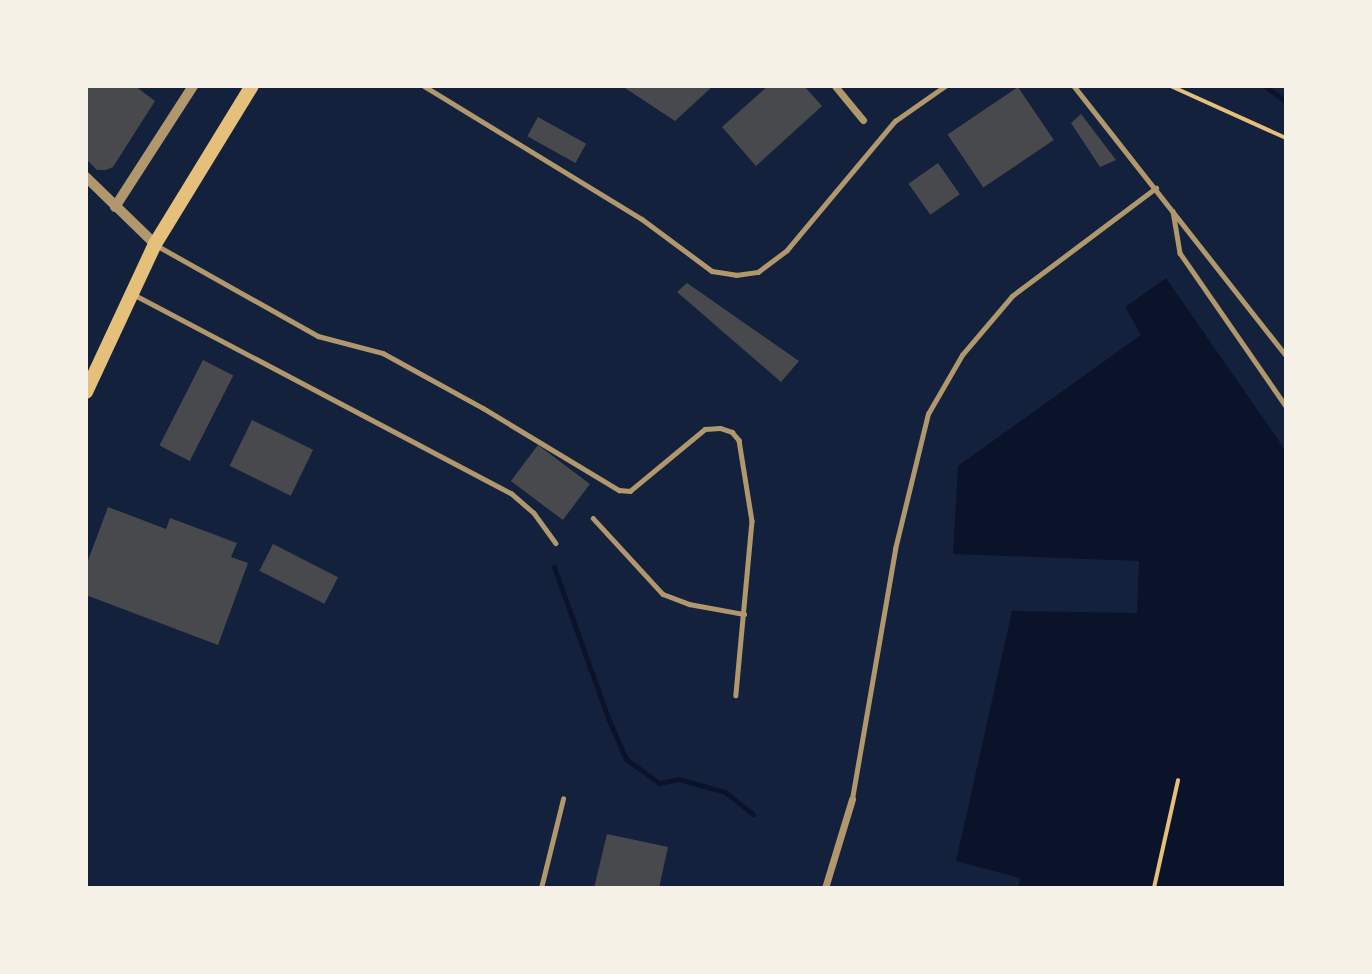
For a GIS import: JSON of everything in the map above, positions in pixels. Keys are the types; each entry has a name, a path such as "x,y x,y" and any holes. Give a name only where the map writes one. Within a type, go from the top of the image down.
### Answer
{"highway":[{"path":"86,392 155,244 252,86"}],"street":[{"path":"115,207 193,86"},
{"path":"835,86 863,120"},
{"path":"86,177 155,244"},
{"path":"825,888 852,799"}],"lane":[{"path":"424,86 642,219 712,271 736,275 758,272 787,250 895,121 944,86"},
{"path":"1074,86 1286,355"},
{"path":"852,799 895,549 928,414 962,355 1012,296 1156,188"},
{"path":"1173,210 1180,253 1286,406"},
{"path":"155,244 318,336 383,353 483,408 620,490 630,491 705,429 720,428 732,432 739,440 752,521 737,695"},
{"path":"132,294 512,493 534,513 556,543"},
{"path":"593,518 663,594 689,604 744,614"},
{"path":"541,888 562,799"}],"path":[{"path":"1171,86 1286,138"},
{"path":"1154,888 1178,781"}],"water":[{"path":"1166,278 1286,451 1286,888 1018,888 1020,878 956,861 1012,611 1137,613 1139,561 953,554 958,466 1141,335 1125,307"}],"building":[{"path":"86,86 135,86 155,101 113,167 106,170 97,170 86,159"},
{"path":"622,86 713,86 675,121"},
{"path":"768,86 804,86 822,106 756,166 722,127"},
{"path":"1018,87 1054,140 983,188 948,135"},
{"path":"1081,114 1116,160 1100,167 1071,123"},
{"path":"538,117 586,144 575,163 527,136"},
{"path":"938,163 960,194 930,215 909,184"},
{"path":"687,283 799,361 781,382 677,292"},
{"path":"203,360 233,375 190,461 159,446"},
{"path":"252,420 313,450 291,496 230,466"},
{"path":"538,445 590,484 563,520 511,481"},
{"path":"108,507 166,529 170,518 237,543 231,557 248,563 218,645 86,595 86,566"},
{"path":"273,544 338,577 324,604 259,571"},
{"path":"607,834 668,847 659,888 594,888"}],"waterway":[{"path":"1265,86 1286,102"},
{"path":"554,567 608,718 626,759 659,783 679,779 725,792 753,814"}]}
